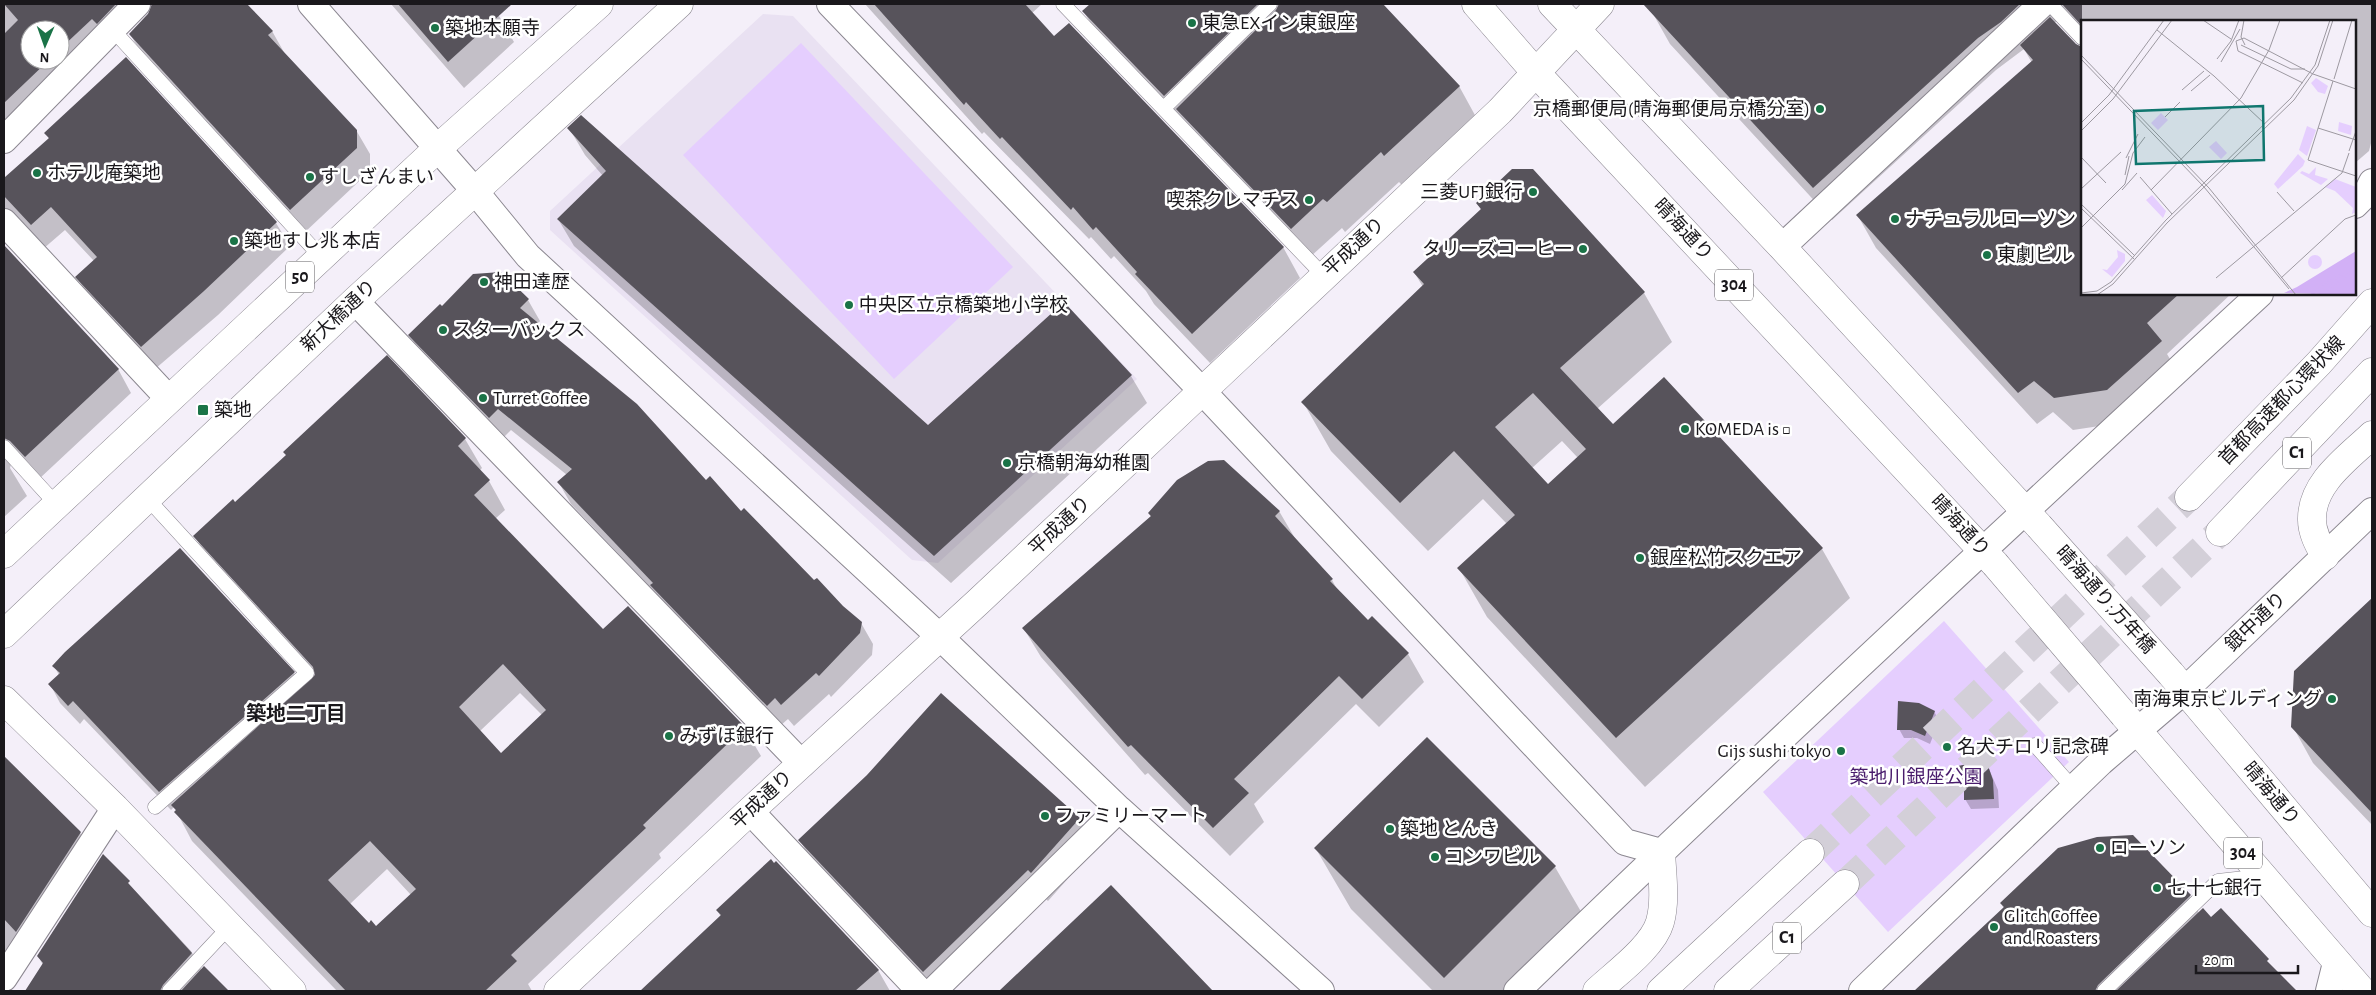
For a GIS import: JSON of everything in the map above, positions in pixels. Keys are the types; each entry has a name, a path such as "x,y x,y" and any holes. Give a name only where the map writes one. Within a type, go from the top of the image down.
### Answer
{"main road":[{"name":"50","path":"4,554 438,148 599,4"},
{"name":"新大橋通り","path":"4,634 355,300 679,4"},
{"name":"晴海通り","path":"1476,4 1537,74 1989,557"},
{"path":"1552,4 1575,31 1782,247 2033,518"},
{"name":"平成通り","path":"558,991 750,811 940,637 1500,111 1537,74 1600,4"},
{"name":"首都高速都心環状線","path":"2189,497 2319,363 2372,303"},
{"name":"C1","path":"2220,532 2372,372"},
{"path":"2325,556 2315,536 2312,521 2313,507 2328,477 2372,435"},
{"name":"晴海通り;万年橋","path":"2033,518 2178,682"},
{"name":"304","path":"1989,557 2362,991"},
{"name":"晴海通り","path":"2178,682 2372,913"},
{"path":"4,700 115,808 292,991"},
{"path":"1597,991 1649,941 1660,923 1662,904 1661,852"},
{"path":"1661,991 1810,853"},
{"name":"C1","path":"1728,991 1845,884"}],"street":[{"path":"4,140 137,4"},
{"path":"311,4 438,148 528,256 940,637 1119,809 1321,991"},
{"path":"830,4 1202,392 1625,842 1661,852"},
{"path":"1782,247 2042,4"},
{"path":"2356,204 2366,194 2372,182"},
{"path":"4,222 169,399"},
{"path":"1518,991 1661,852 2033,518 2259,295"},
{"path":"355,300 802,764"},
{"name":"銀中通り","path":"1862,991 2074,788 2130,723 2325,556 2372,511"},
{"path":"4,978 115,808"},
{"path":"933,991 1119,809"},
{"path":"750,811 920,991"},
{"path":"2329,991 2336,963"}],"lane":[{"path":"1063,4 1323,276"},
{"path":"1164,108 1270,4"},
{"path":"2050,4 2081,37"},
{"path":"112,30 321,258"},
{"path":"4,448 57,505"},
{"path":"147,498 308,674 155,807"},
{"path":"2035,745 2074,788"},
{"path":"2104,991 2218,880 2263,876"},
{"path":"170,991 229,926"}],"shaded area":[{"name":"中央区立京橋築地小学校","path":"763,14 793,16 1137,379 938,563 912,560 550,230 550,211"}],"green space":[{"path":"801,43 1013,267 894,379 683,155"},
{"name":"築地川銀座公園","path":"1944,621 2069,762 1888,932 1763,792"}],"building":[{"path":"4,4 116,4 97,24 92,19 70,40 70,20 20,20 20,70 39,70 4,103 4,34 18,20"},
{"path":"152,4 247,4 273,31 268,35 357,130 357,148 290,210 129,34 148,14"},
{"path":"398,4 512,4 448,62"},
{"path":"874,4 1025,4 1054,36 1069,23 1284,247 1192,334 1135,274 1137,272 1096,227 1093,230 1073,207 1071,210 1002,137 1000,139 966,102 964,105"},
{"path":"1090,4 1258,4 1164,96 1082,11"},
{"path":"1279,4 1383,4 1460,86 1384,156 1381,152 1327,202 1323,199 1291,229 1176,109 1276,10"},
{"name":"京橋郵便局(晴海郵便局京橋分室)","path":"1643,4 2020,4 2001,22 1978,38 1813,188"},
{"path":"2062,4 2082,4 2081,25"},
{"name":"東劇ビル","path":"2050,17 2076,44 2081,46 2081,295 2178,295 2147,323 2162,341 2107,390 2054,398 2034,381 2018,393 1856,215 2033,60 2020,45"},
{"path":"126,57 277,222 141,347 75,277 97,257 51,207 31,225 4,196 4,178 49,138 44,133"},
{"path":"581,115 928,425 1064,302 1132,375 934,556 557,219 606,171 567,128"},
{"path":"1512,169 1533,169 1645,292 1560,368 1613,424 1664,377 1823,548 1616,738 1457,568 1515,515 1454,451 1400,503 1301,402 1424,284 1413,272 1481,209 1476,203","holes":["1533,393 1586,449 1548,484 1495,427"]},
{"path":"4,245 119,369 25,457 10,441 4,438"},
{"path":"501,272 529,299 520,308 637,404 706,480 710,476 741,511 744,508 814,580 817,578 843,606 862,622 860,633 819,676 816,673 781,705 775,698 767,706 650,585 653,583 557,482 572,469 498,409 489,418 408,335 440,304 442,306 473,274"},
{"path":"387,355 466,438 458,446 490,480 474,495 603,629 628,606 745,727 643,825 646,828 511,955 517,961 485,991 346,991 174,812 176,810 171,805 315,675 313,667 193,536 233,499 235,502 286,455 283,452","holes":["503,664 546,710 501,753 459,707","370,841 416,889 376,926 371,920 369,923 328,880"]},
{"path":"1224,460 1280,511 1275,516 1333,579 1330,581 1368,620 1372,616 1409,653 1362,699 1339,676 1234,779 1249,793 1213,828 1131,745 1128,747 1022,628 1151,516 1148,513 1177,480 1208,461"},
{"path":"180,548 295,672 159,792 73,701 68,706 48,684 60,673 52,666 65,652"},
{"name":"南海東京ビルディング","path":"2372,598 2372,813 2291,727 2294,671"},
{"path":"941,693 1080,818 1031,873 1028,870 923,972 798,840 867,775"},
{"path":"1898,701 1919,703 1935,711 1925,736 1911,730 1897,730"},
{"name":"コンワビル","path":"1427,737 1556,866 1444,978 1314,848"},
{"path":"4,756 81,832 16,932 4,919"},
{"path":"1986,760 1993,780 1994,799 1964,800 1964,783 1958,766"},
{"path":"2133,835 2191,895 2098,985 2095,991 1914,991 2004,907 2000,903 2058,848 2097,837"},
{"path":"103,854 130,881 128,883 192,953 163,985 160,991 25,991 43,963 37,956"},
{"path":"771,859 774,863 776,861 879,970 855,991 640,991 721,915 716,910"},
{"path":"1111,885 1213,991 999,991"},
{"path":"2203,908 2211,917 2221,908 2269,959 2267,961 2297,991 2116,991"},
{"path":"204,966 229,991 181,991"}],"tunnel":[{"path":"1810,853 2189,497"},
{"path":"1845,884 2220,532"}],"place":[{"name":"東急EXイン東銀座","path":"1192,23"},
{"name":"築地本願寺","path":"435,28"},
{"name":"京橋郵便局(晴海郵便局京橋分室)","path":"1820,109"},
{"name":"ホテル庵築地","path":"37,173"},
{"name":"すしざんまい","path":"310,177"},
{"name":"三菱UFJ銀行","path":"1533,192"},
{"name":"喫茶クレマチス","path":"1309,200"},
{"name":"ナチュラルローソン","path":"1895,219"},
{"name":"築地すし兆 本店","path":"234,241"},
{"name":"タリーズコーヒー","path":"1583,249"},
{"name":"東劇ビル","path":"1987,255"},
{"name":"神田達歴","path":"484,282"},
{"name":"中央区立京橋築地小学校","path":"849,305"},
{"name":"スターバックス","path":"443,330"},
{"name":"Turret Coffee","path":"483,398"},
{"name":"築地","path":"203,410"},
{"name":"KOMEDA is □","path":"1685,429"},
{"name":"京橋朝海幼稚園","path":"1007,463"},
{"name":"銀座松竹スクエア","path":"1640,558"},
{"name":"南海東京ビルディング","path":"2332,699"},
{"name":"みずほ銀行","path":"669,736"},
{"name":"名犬チロリ記念碑","path":"1947,747"},
{"name":"Gijs sushi tokyo","path":"1841,751"},
{"name":"ファミリーマート","path":"1045,816"},
{"name":"築地 とんき","path":"1390,829"},
{"name":"ローソン","path":"2100,848"},
{"name":"コンワビル","path":"1435,857"},
{"name":"七十七銀行","path":"2157,888"},
{"name":"Glitch Coffee and Roasters","path":"1994,927"}],"district":[{"name":"築地二丁目","path":"296,714"}]}
